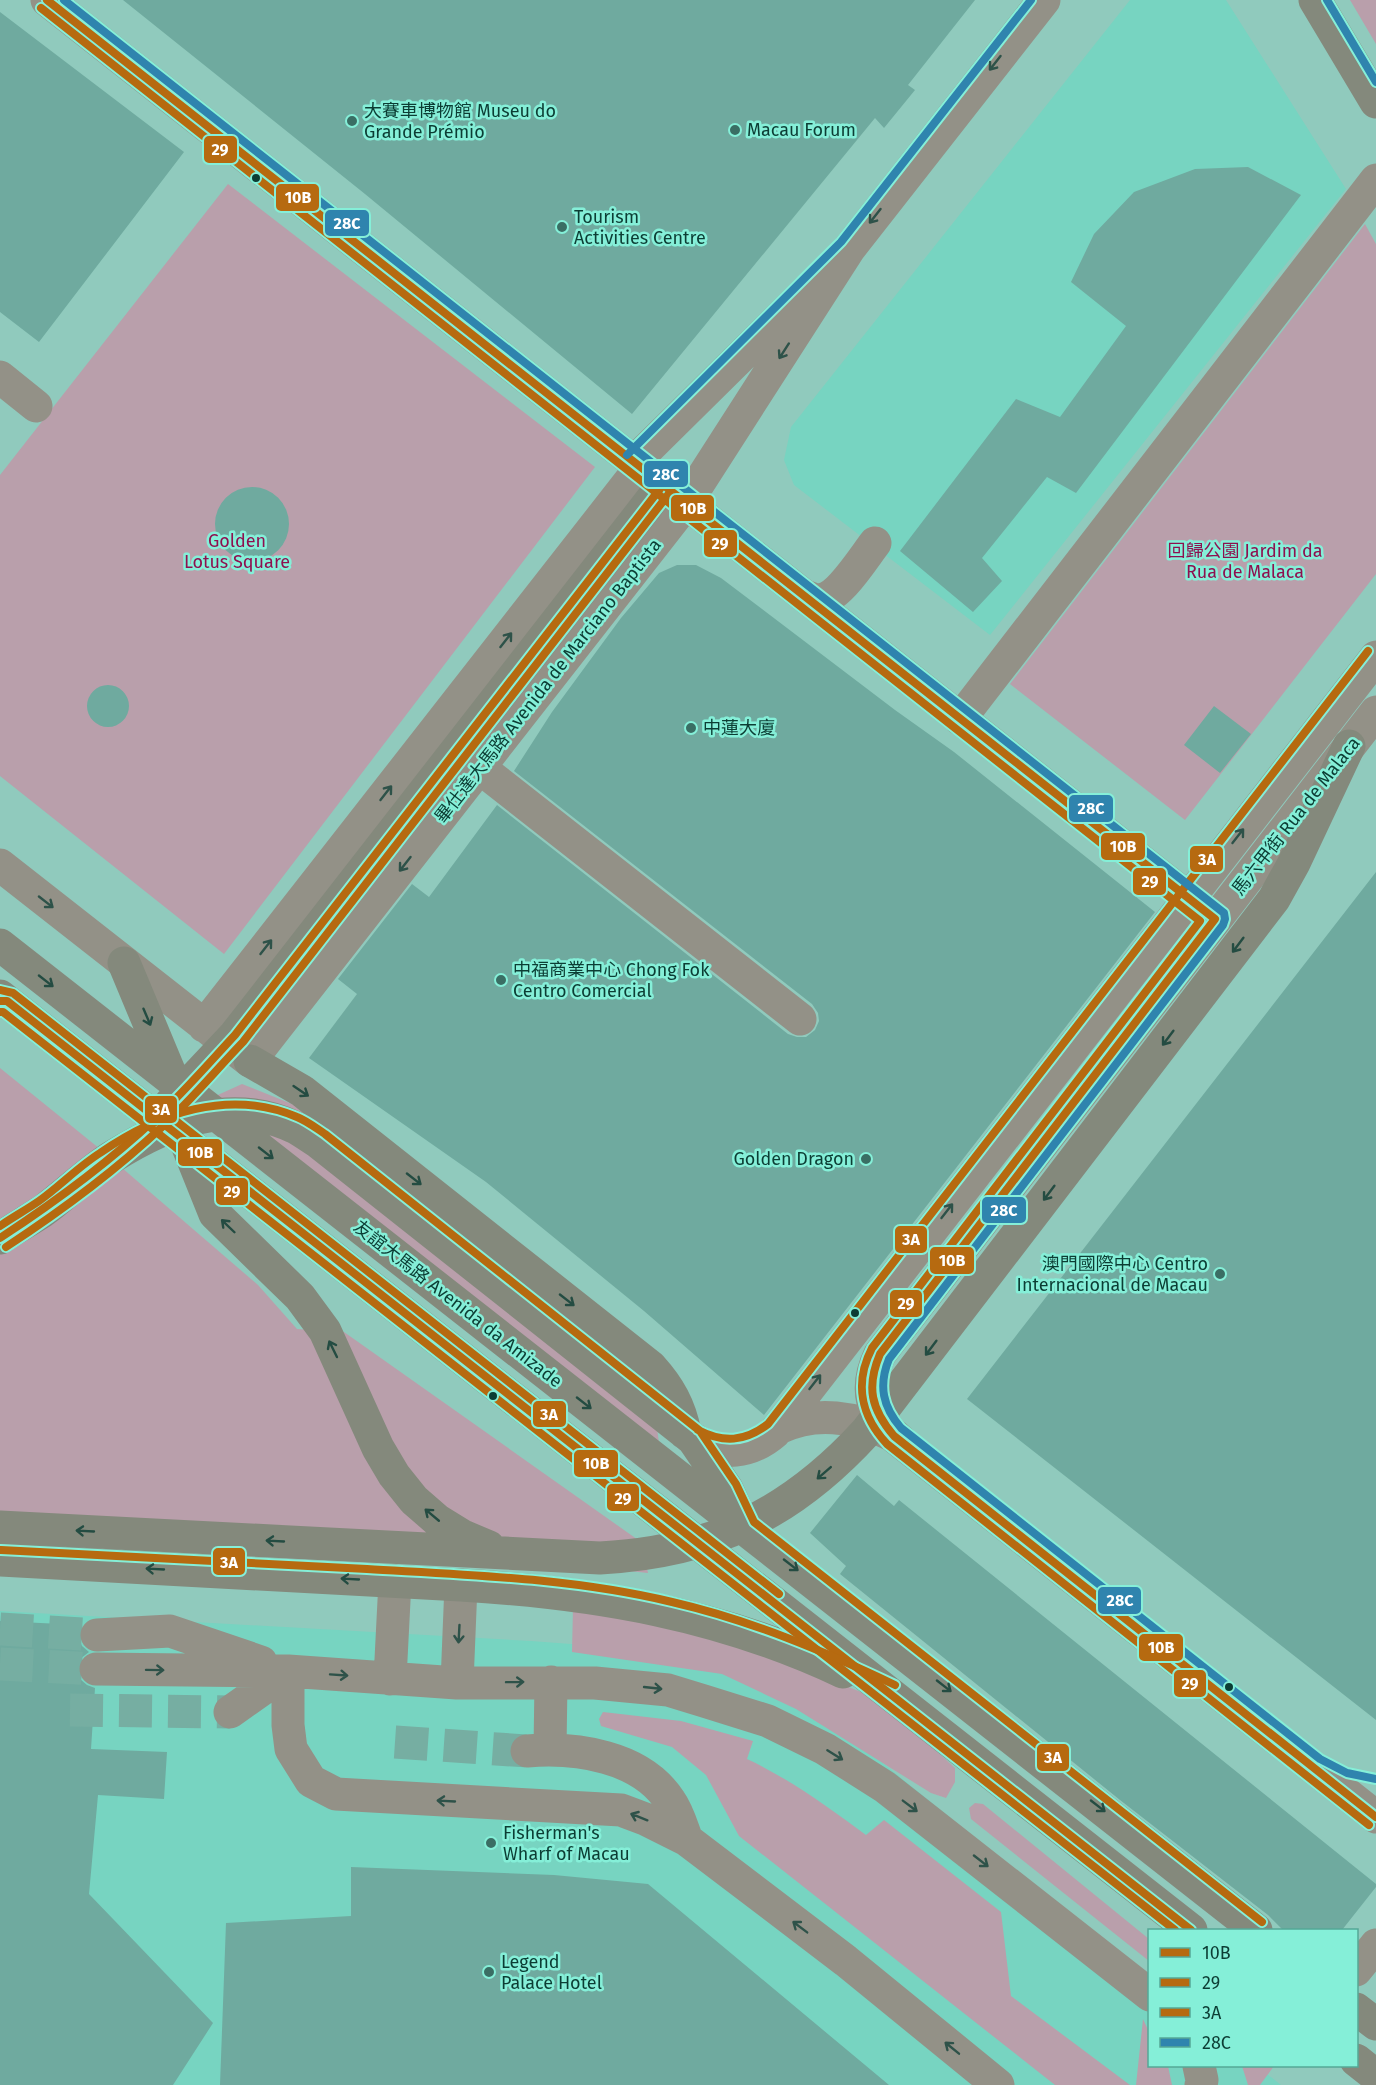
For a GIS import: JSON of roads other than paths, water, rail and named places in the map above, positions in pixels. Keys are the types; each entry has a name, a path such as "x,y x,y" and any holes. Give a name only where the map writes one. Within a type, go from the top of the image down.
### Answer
{"main road":[{"path":"1316,0 1376,102"},
{"path":"0,1238 42,1211 111,1158 176,1099 235,1035 595,573 656,479"},
{"path":"0,1527 581,1557 628,1556 655,1553 708,1540 734,1530 783,1505 827,1472 866,1432 1274,899 1294,863 1349,746"},
{"name":"友誼大馬路 Avenida da Amizade","path":"0,945 1255,1929"},
{"path":"124,963 173,1081"},
{"path":"2,999 1190,1929"},
{"path":"250,1061 302,1090 368,1142 651,1367 673,1396 681,1413 686,1449 684,1468 671,1502 661,1517 633,1541 608,1552 581,1557"},
{"path":"111,1158 166,1128 190,1119 217,1114 243,1114 294,1127 318,1142 693,1439 727,1489 745,1529"},
{"path":"186,1142 215,1214 300,1297 325,1331 378,1448 394,1475 414,1500 437,1520 463,1536 492,1548 522,1554"},
{"path":"0,1560 461,1585 584,1596 713,1623 790,1649 891,1695"},
{"path":"1358,2011 1376,2025"},
{"path":"1358,2062 1376,2076"}],"street":[{"path":"48,0 1215,920"},
{"name":"畢仕達大馬路 Avenida de Marciano Baptista","path":"204,1026 246,971 849,249 1044,0"},
{"path":"960,719 1376,180"},
{"path":"656,479 849,249"},
{"path":"0,377 36,406"},
{"name":"畢仕達大馬路 Avenida de Marciano Baptista","path":"250,1061 480,768 656,479"},
{"path":"840,625 834,610 836,597 840,588 875,543"},
{"path":"805,596 818,600 826,598 840,588"},
{"name":"馬六甲街 Rua de Malaca","path":"693,1439 717,1449 739,1450 759,1444 779,1428 1376,657"},
{"name":"馬六甲街 Rua de Malaca","path":"901,1441 883,1424 872,1400 871,1379 873,1368 880,1354 1376,712"},
{"path":"480,768 800,1019"},
{"path":"0,866 250,1061"},
{"path":"246,971 249,984 256,996 267,1004 280,1008 292,1007"},
{"path":"779,1428 810,1419 842,1418 873,1426 901,1441 1376,1817"},
{"path":"390,1679 395,1581"},
{"path":"457,1683 461,1585"},
{"path":"97,1635 170,1631 288,1671"},
{"path":"96,1669 288,1671 457,1683 595,1683 668,1690 768,1721 825,1749 885,1787 1148,1994"},
{"path":"230,1712 288,1671"},
{"path":"288,1671 288,1725 291,1749 311,1781 336,1794 621,1810 645,1819 687,1840 846,1961 998,2085"},
{"path":"550,1682 538,1750 589,1753 621,1762 648,1777 670,1801 687,1840"},
{"path":"1314,1767 1330,1778 1346,1784 1376,1790"},
{"path":"1358,1968 1376,1945"},
{"path":"1199,2067 1201,2085"}],"tunnel":[{"path":"0,1629 97,1635"},
{"path":"0,1664 96,1669"},
{"path":"70,1710 230,1712"},
{"path":"395,1742 527,1751"}],"place":[{"name":"大賽車博物館 Museu do Grande Prémio","path":"352,121"},
{"name":"Macau Forum","path":"735,130"},
{"name":"Tourism Activities Centre","path":"562,227"},
{"name":"中蓮大廈","path":"691,728"},
{"name":"中福商業中心 Chong Fok Centro Comercial","path":"501,980"},
{"name":"Golden Dragon","path":"866,1159"},
{"name":"澳門國際中心 Centro Internacional de Macau","path":"1220,1274"},
{"name":"Fisherman's Wharf of Macau","path":"491,1843"},
{"name":"Legend Palace Hotel","path":"489,1972"}],"park label":[{"name":"Golden Lotus Square","path":"237,551"},
{"name":"回歸公園 Jardim da Rua de Malaca","path":"1245,561"}]}
